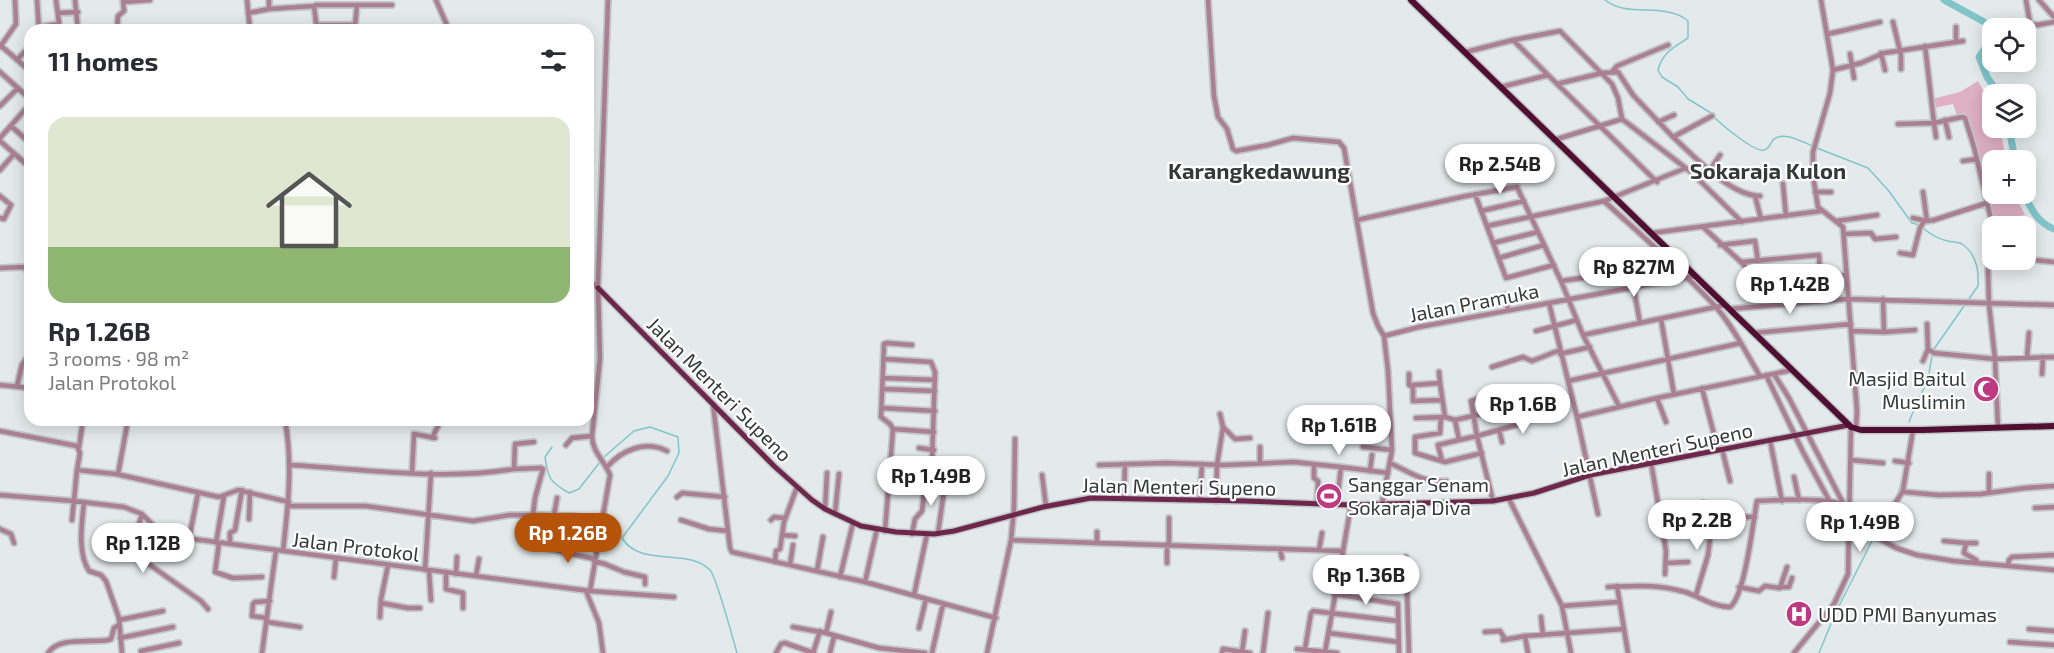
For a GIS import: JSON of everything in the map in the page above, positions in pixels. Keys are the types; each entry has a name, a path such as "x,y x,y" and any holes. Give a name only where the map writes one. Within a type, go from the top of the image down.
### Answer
{"highway":[{"path":"1411,0 1852,427 1913,430 2054,426"}],"main road":[{"name":"Jalan Menteri Supeno","path":"598,288 797,487 825,509 853,523 885,531 912,534 954,531 1046,506 1091,498 1351,505 1493,501 1509,499 1590,475 1649,462 1852,427"}],"street":[{"path":"15,0 16,24 0,46 24,66"},
{"path":"37,0 39,24"},
{"path":"56,0 60,24"},
{"path":"75,0 78,24"},
{"path":"117,24 118,16 123,11 123,1 150,0"},
{"path":"247,0 249,24"},
{"path":"269,0 269,9"},
{"path":"436,0 446,24"},
{"path":"594,418 600,359 598,288 608,0"},
{"path":"1208,0 1214,96 1218,117 1227,129 1233,149 1236,151 1259,147 1293,138 1341,143 1344,148 1373,313 1384,336 1388,370 1392,450 1382,504"},
{"path":"1794,653 1834,604 1846,582 1849,566 1852,427 1857,411 1844,234 1842,225 1821,211 1816,204 1813,176 1813,152 1830,93 1833,70 1821,0"},
{"path":"2026,0 2030,23 2037,25 2054,20 2039,0"},
{"path":"248,13 314,6 322,2 343,2 357,6 392,5"},
{"path":"314,6 317,24"},
{"path":"355,24 357,6"},
{"path":"58,14 78,12"},
{"path":"1828,34 1880,22"},
{"path":"1893,22 1900,50 1901,69"},
{"path":"1956,27 1956,42"},
{"path":"1466,52 1560,31 1615,89 1622,119 1663,153 1689,170 1742,222"},
{"path":"1514,40 1657,182"},
{"path":"1833,70 1852,66 1881,53 1963,41"},
{"path":"1612,72 1617,66 1668,45"},
{"path":"1925,46 1936,137"},
{"path":"17,60 24,53"},
{"path":"1881,53 1885,70"},
{"path":"1850,54 1854,78"},
{"path":"0,72 24,94"},
{"path":"1557,84 1602,73 1618,72 1634,95 1658,122 1709,169 1725,182 1746,193 1758,196 1761,219"},
{"path":"1501,87 1548,75"},
{"path":"1,104 18,88"},
{"path":"24,111 0,140 24,162"},
{"path":"1658,122 1674,115"},
{"path":"1673,137 1712,116"},
{"path":"1899,124 1934,123 1965,118 1982,181"},
{"path":"1554,140 1622,119"},
{"path":"1945,120 1948,137"},
{"path":"11,126 24,138"},
{"path":"0,170 14,154"},
{"path":"1487,226 1604,201 1689,170 1709,169 1720,155"},
{"path":"1963,161 1977,159"},
{"path":"1784,184 1786,216"},
{"path":"1358,220 1516,186 1569,298 1583,335 1619,406"},
{"path":"1815,192 1831,192"},
{"path":"1900,253 1913,255 1923,223 1923,192"},
{"path":"1475,194 1499,258 1503,278 1554,266"},
{"path":"0,196 11,205 1,220"},
{"path":"1481,211 1524,201"},
{"path":"1604,201 1687,277 1716,307 1763,376 1830,502"},
{"path":"1912,218 1923,223 1984,204"},
{"path":"1652,233 1821,211"},
{"path":"1837,221 1877,215"},
{"path":"1702,227 1741,262 1781,304"},
{"path":"1493,243 1538,232"},
{"path":"1844,234 1871,233 1875,239 1896,237"},
{"path":"1720,245 1755,241 1758,261"},
{"path":"1499,258 1544,245"},
{"path":"1741,262 1819,255 1820,277"},
{"path":"2036,260 2054,262"},
{"path":"0,268 24,266"},
{"path":"1989,270 1989,304 1995,359 1998,428"},
{"path":"1561,281 1628,272 1632,275 1632,287 1640,323"},
{"path":"1761,284 1846,275"},
{"name":"Jalan Pramuka","path":"1384,336 1569,298 1695,276"},
{"path":"594,284 598,288"},
{"path":"1504,295 1508,310"},
{"path":"1583,335 1716,307 1848,299 2054,305"},
{"path":"1883,299 1884,332"},
{"path":"1549,303 1598,514"},
{"path":"1726,322 1735,314"},
{"path":"1661,319 1674,394"},
{"path":"1536,331 1577,320"},
{"path":"1754,333 1851,324"},
{"path":"1923,361 1931,351 1927,324"},
{"path":"1851,331 1916,330"},
{"path":"2027,357 2029,333"},
{"path":"885,531 892,429 890,424 882,418 885,343 912,345"},
{"path":"1568,381 1741,343"},
{"path":"1492,367 1523,357 1532,361 1560,352 1590,347"},
{"path":"1931,351 1995,359 2054,357"},
{"path":"2042,374 2043,357"},
{"path":"884,359 931,362 935,380 934,450 930,468 926,473 922,512 915,519 912,534"},
{"path":"17,386 24,362"},
{"path":"1577,417 1792,370"},
{"path":"1439,372 1441,400 1443,401 1440,433 1419,435 1414,439 1415,453 1442,462 1482,453"},
{"path":"1408,374 1413,400 1441,400"},
{"path":"1774,374 1844,505 1849,511 1887,512"},
{"path":"883,378 935,380"},
{"path":"1412,386 1440,384"},
{"path":"0,385 24,387"},
{"path":"882,388 935,391"},
{"path":"1702,388 1730,481"},
{"path":"1442,462 1438,445 1477,436 1524,422 1506,392 1496,392 1471,401 1477,436 1493,501"},
{"path":"1657,398 1666,422"},
{"path":"713,404 732,552 866,582 996,618"},
{"path":"1416,418 1443,417 1455,420 1516,406"},
{"path":"882,408 935,411"},
{"path":"1216,501 1217,465 1223,427 1220,414"},
{"path":"1455,420 1459,440"},
{"path":"72,520 82,426"},
{"path":"118,474 127,426"},
{"path":"283,551 289,504 290,465 286,426"},
{"path":"412,473 414,434 431,438 438,426"},
{"path":"593,426 593,447 607,466 610,475 588,591 599,623 603,653"},
{"path":"1223,427 1235,438 1250,438"},
{"path":"892,429 934,432"},
{"path":"1499,430 1502,442"},
{"path":"1875,537 1887,512 1903,491 1913,430"},
{"path":"0,431 79,447"},
{"path":"566,445 572,438 592,436"},
{"path":"577,446 579,438"},
{"path":"987,653 1011,540 1014,514 1015,439"},
{"path":"1770,440 1782,501"},
{"path":"514,470 515,444 534,442"},
{"path":"607,466 631,449 650,446 667,451"},
{"path":"1260,447 1260,463"},
{"path":"1364,447 1392,450"},
{"path":"919,448 934,450"},
{"path":"1644,451 1649,462 1666,563 1665,574"},
{"path":"1370,471 1372,455"},
{"path":"1851,460 1883,463"},
{"path":"1895,461 1907,463"},
{"path":"1099,465 1217,465 1294,462 1388,473"},
{"path":"1390,463 1424,480 1446,481"},
{"path":"1124,499 1125,464"},
{"path":"1200,500 1202,464"},
{"path":"290,465 452,474 541,468 543,469 532,515"},
{"path":"918,466 930,468"},
{"path":"1314,466 1314,478 1318,481 1317,504"},
{"path":"1337,503 1341,467"},
{"path":"76,470 118,474 219,497 235,490 242,490 289,504 366,506 473,521 510,515 554,515 601,521"},
{"path":"431,473 427,570 431,600"},
{"path":"825,509 827,473"},
{"path":"835,514 839,474"},
{"path":"1989,474 1989,493"},
{"path":"1042,475 1046,506"},
{"path":"1794,477 1799,500"},
{"path":"938,533 945,484"},
{"path":"1903,491 1917,495 1989,493 2054,486"},
{"path":"775,562 776,551 780,549 785,518 797,487"},
{"path":"230,544 229,534 235,530 242,490"},
{"path":"249,519 250,492"},
{"path":"189,539 198,493"},
{"path":"677,497 679,494 684,494 725,497"},
{"name":"Jalan Protokol","path":"0,495 124,507 142,514 164,534 189,539 588,591 674,597"},
{"path":"224,496 215,572 234,578 262,577"},
{"path":"554,515 557,498"},
{"path":"1509,499 1562,606 1570,653"},
{"path":"1608,587 1655,585 1696,595 1714,606 1730,607 1734,602 1749,553 1757,501 1799,500 1844,505"},
{"path":"84,502 82,547 86,566 89,571 104,578 119,623 122,653"},
{"path":"1696,595 1708,555 1710,539 1703,503"},
{"path":"1325,652 1351,505"},
{"path":"2035,508 2054,507"},
{"path":"142,514 137,538 137,554 201,601 208,609"},
{"path":"771,520 774,517 785,518"},
{"path":"1737,517 1755,517"},
{"path":"1167,564 1169,518"},
{"path":"681,520 709,529 729,531"},
{"path":"1849,522 1896,548 1917,555 2054,570"},
{"path":"840,577 853,523"},
{"path":"0,529 11,534 14,543"},
{"path":"866,582 877,529"},
{"path":"1097,532 1097,542"},
{"path":"1319,550 1322,533"},
{"path":"914,595 927,534"},
{"path":"782,535 795,536"},
{"path":"585,537 597,541"},
{"path":"817,571 823,537"},
{"path":"1011,540 1343,551"},
{"path":"582,542 597,541"},
{"path":"1944,541 1976,543"},
{"path":"1966,543 1964,553 1978,563"},
{"path":"790,565 793,545"},
{"path":"306,554 308,547"},
{"path":"546,548 594,560 624,572 645,577 645,584"},
{"path":"1280,549 1282,558"},
{"path":"262,653 276,550"},
{"path":"2004,566 2012,556 2054,555"},
{"path":"456,574 457,557"},
{"path":"1406,557 1409,653"},
{"path":"334,577 336,558"},
{"path":"476,576 479,559"},
{"path":"1666,563 1688,562"},
{"path":"380,617 388,565"},
{"path":"1781,587 1787,567"},
{"path":"446,572 446,589 463,593 463,608"},
{"path":"1739,586 1759,591 1764,586 1789,587 1792,578"},
{"path":"1338,586 1344,595"},
{"path":"1617,586 1628,653"},
{"path":"1334,594 1396,603 1399,606 1399,653"},
{"path":"918,628 926,599"},
{"path":"270,601 255,602 252,616 300,627"},
{"path":"1562,606 1618,602"},
{"path":"381,603 420,608"},
{"path":"932,653 943,604"},
{"path":"48,653 53,646 63,643 111,639 114,628 119,623 163,611"},
{"path":"826,633 831,612"},
{"path":"1305,649 1311,612 1398,621"},
{"path":"1263,653 1268,613"},
{"path":"1541,616 1543,634"},
{"path":"120,638 172,627"},
{"path":"793,627 820,631 893,651 925,653"},
{"path":"1485,633 1500,631 1504,640 1543,634 1624,629"},
{"path":"2029,629 2054,632"},
{"path":"776,653 781,644 785,643 813,653 820,631"},
{"path":"1242,652 1245,631"},
{"path":"1329,633 1398,642"},
{"path":"830,653 834,636"},
{"path":"1525,636 1528,653"},
{"path":"2010,642 2054,645"},
{"path":"133,653 179,643"},
{"path":"870,653 872,646"},
{"path":"1222,653 1223,649 1250,653"},
{"path":"1297,650 1334,653"}],"shaded area":[{"path":"1978,81 1982,88 1982,138 2002,138 2004,150 1982,150 1982,176 1966,115 1957,116 1953,104 1933,108 1932,99 1960,92"},
{"path":"1988,204 2019,204 2025,215 2018,216 1991,216"}],"waterway":[{"path":"1605,0 1624,8 1670,12 1688,21 1688,38 1666,55 1658,70 1662,77 1678,87 1688,99 1711,113"},
{"path":"1944,0 1982,21"},
{"path":"1982,53 1979,57 1982,64"},
{"path":"1985,72 1992,84"},
{"path":"1714,117 1738,137 1760,150 1766,149 1773,140 1782,136 1813,146"},
{"path":"2011,138 2013,150"},
{"path":"1817,148 1868,168 1888,190 1912,223 1919,225"},
{"path":"2029,204 2039,219 2054,229"},
{"path":"1909,422 1927,382 1934,349 1978,286 1976,263 1967,248 1960,243 1938,238 1923,228"},
{"path":"603,458 634,431 650,427 678,437 679,453 668,476 622,538 630,547 640,552 690,560 701,563 710,570 737,653"},
{"path":"552,447 545,457 547,470 554,483 569,493 579,489 600,462"},
{"path":"1898,494 1904,472"},
{"path":"1819,653 1835,614 1874,537"}],"place":[{"name":"Masjid Baitul Muslimin","path":"1986,389"},
{"name":"Sanggar Senam Sokaraja Diva","path":"1329,496"},
{"name":"UDD PMI Banyumas","path":"1799,614"}],"district":[{"name":"Karangkedawung","path":"1259,170"},
{"name":"Sokaraja Kulon","path":"1768,170"}]}
